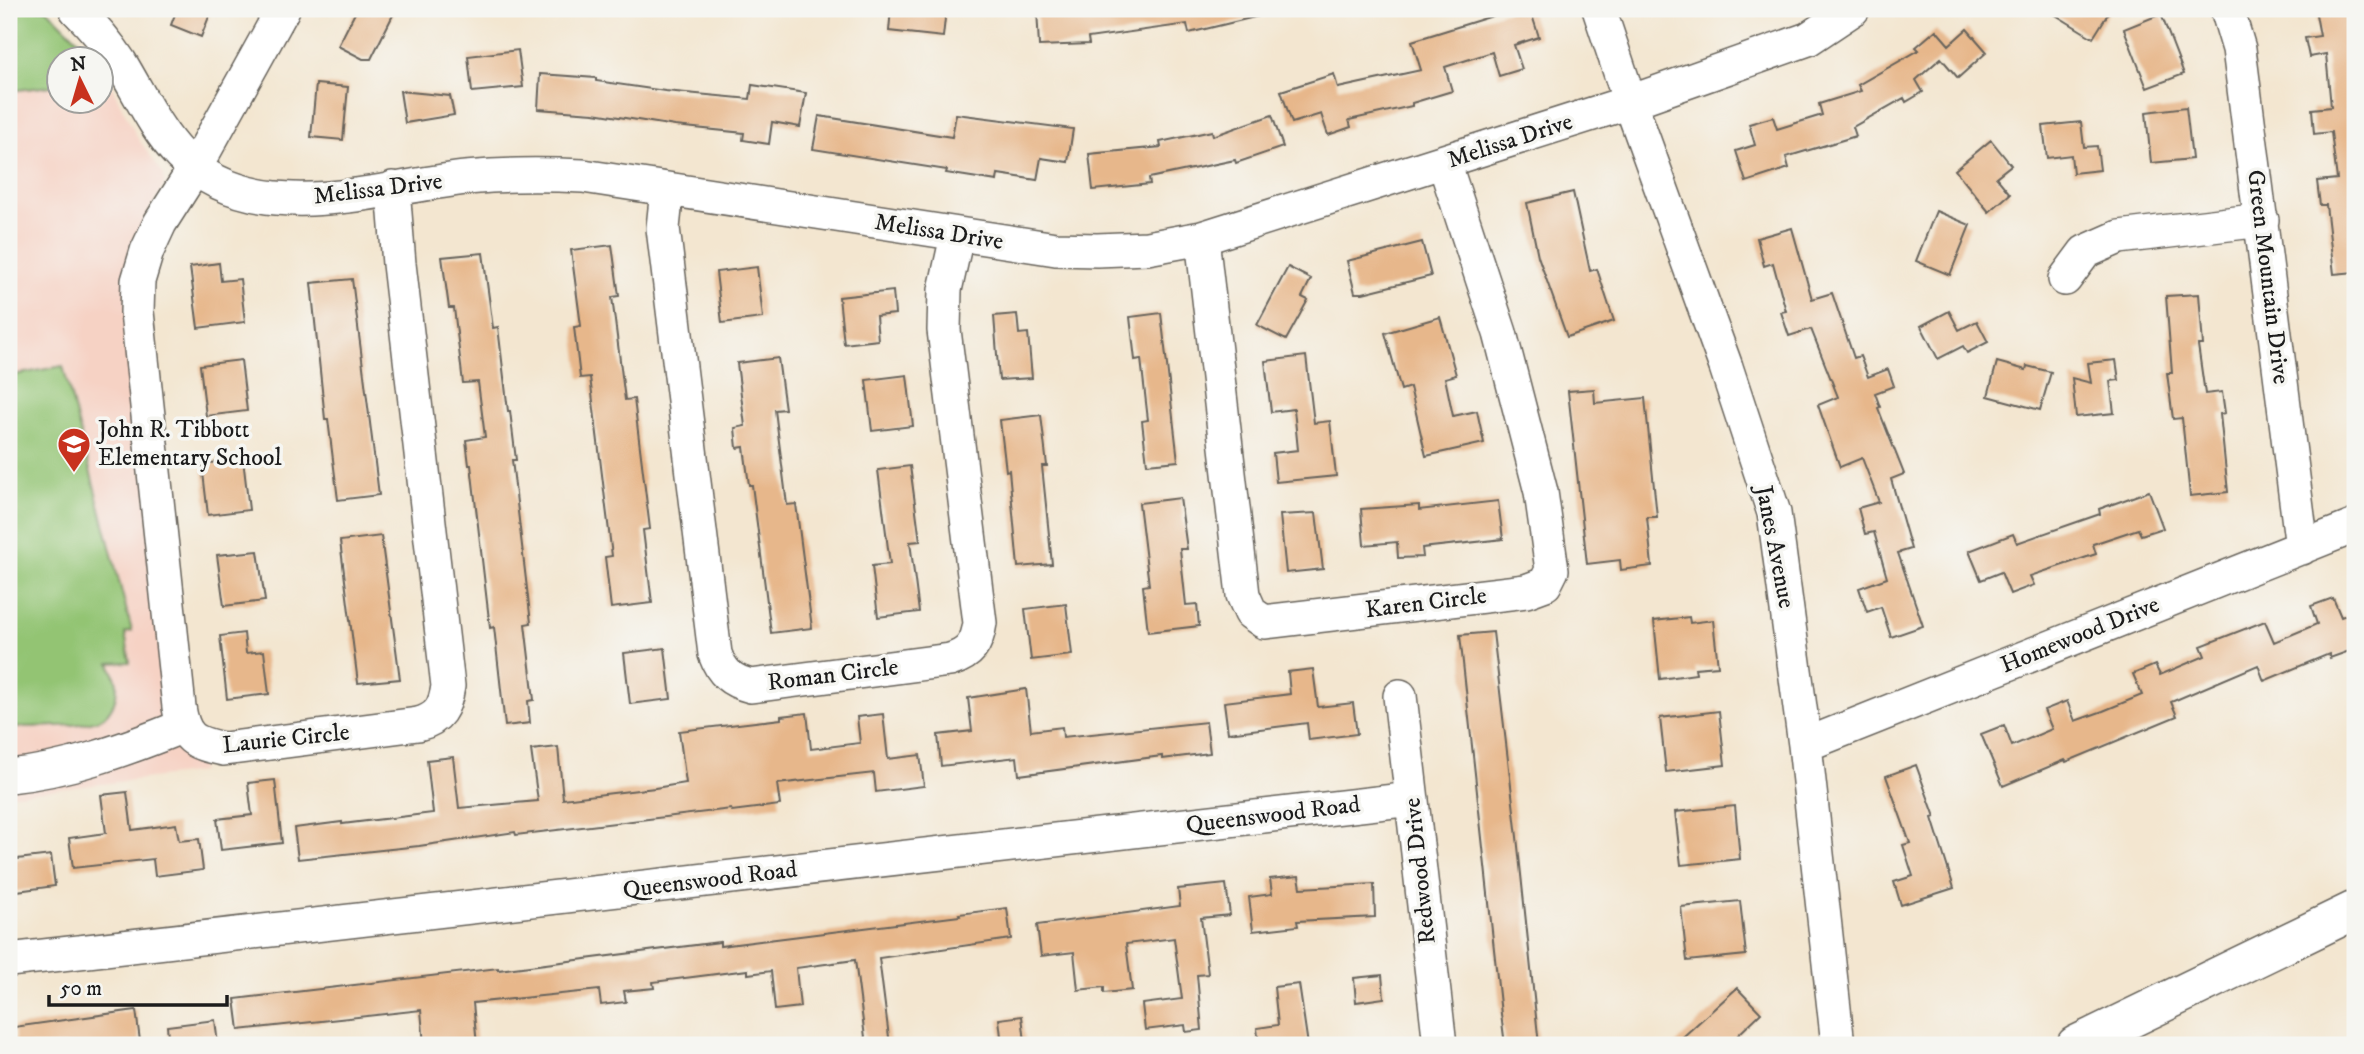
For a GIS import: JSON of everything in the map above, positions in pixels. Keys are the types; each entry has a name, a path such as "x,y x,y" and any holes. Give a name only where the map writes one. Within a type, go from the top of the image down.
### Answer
{"highway":[{"path":"2076,1045 2355,910"}],"street":[{"name":"Melissa Drive","path":"76,9 103,37 166,138 195,168 228,186 254,194 285,199 317,199 467,178 530,174 583,176 957,236 1056,249 1097,250 1147,248 1202,238 1444,162 1630,102 1808,39 1853,9"},
{"path":"9,776 64,767 135,745 183,726 137,312 138,281 147,251 160,223 195,168 283,9"},
{"name":"Janes Avenue","path":"1600,9 1630,102 1726,367 1774,513 1805,745 1838,1036"},
{"name":"Green Mountain Drive","path":"2227,9 2239,49 2302,548"},
{"name":"Karen Circle","path":"1202,238 1243,595 1251,612 1264,622 1526,591 1545,584 1552,569 1541,492 1500,333 1444,162"},
{"name":"Laurie Circle","path":"183,726 191,739 204,745 224,748 418,724 431,721 440,713 446,701 448,686 399,264 393,188"},
{"name":"Roman Circle","path":"667,190 663,228 715,654 720,668 728,677 751,686 950,660 964,656 974,645 979,623 944,330 945,290 957,236"},
{"path":"2065,279 2085,252 2119,237 2262,220"},
{"name":"Homewood Drive","path":"1805,745 2355,526"},
{"name":"Redwood Drive","path":"1400,696 1440,1045"},
{"name":"Queenswood Road","path":"9,961 1412,799"}],"shaded area":[{"name":"John R. Tibbott Elementary School","path":"46,87 46,116 116,116 116,95 137,137 164,175 164,185 143,222 174,744 200,761 201,772 9,795 9,91"}],"green space":[{"path":"9,9 47,9 84,46 46,46 46,87 9,91"},
{"path":"63,366 132,631 125,633 130,662 110,663 117,684 116,697 109,712 99,719 75,725 9,727 9,376"}],"building":[{"path":"177,9 212,9 201,37 171,25"},
{"path":"357,9 396,9 371,59 363,59 338,46"},
{"path":"891,9 946,9 943,37 889,31"},
{"path":"1037,9 1258,9 1259,16 1189,33 1187,24 1088,38 1089,44 1039,46"},
{"path":"1515,9 1530,9 1539,37 1514,45 1522,69 1499,76 1492,52 1445,67 1452,91 1412,103 1412,106 1349,120 1351,127 1328,135 1321,114 1292,123 1281,91 1334,74 1338,88 1421,70 1412,41"},
{"path":"2046,9 2111,9 2093,38"},
{"path":"2315,9 2350,9 2355,35 2355,272 2334,274 2326,205 2320,205 2317,181 2337,179 2331,132 2314,134 2312,109 2331,107 2326,54 2309,57 2305,38 2320,36"},
{"path":"2161,14 2184,74 2147,88 2124,29"},
{"path":"1967,29 1987,52 1958,78 1941,58 1916,80 1923,92 1906,102 1904,98 1853,127 1856,136 1786,157 1789,168 1746,182 1736,151 1755,145 1749,124 1773,117 1777,129 1822,115 1819,104 1861,91 1858,85 1919,50 1916,47 1936,30 1949,45"},
{"path":"518,50 523,87 472,92 468,56"},
{"path":"540,74 596,78 596,81 665,91 750,99 752,85 806,93 800,127 772,122 769,144 743,140 744,133 675,126 594,113 538,109"},
{"path":"316,84 348,87 343,140 311,137"},
{"path":"400,91 450,96 454,115 405,123"},
{"path":"2186,107 2192,159 2151,163 2146,112"},
{"path":"956,114 1073,129 1068,162 1041,158 1037,180 998,174 997,181 946,173 947,170 813,149 819,116 952,137"},
{"path":"1272,115 1283,147 1236,163 1235,160 1149,178 1150,184 1093,190 1089,154 1161,147 1160,142 1212,131 1213,136"},
{"path":"2081,122 2084,147 2097,146 2100,170 2073,173 2071,155 2047,158 2043,126"},
{"path":"1991,140 2011,165 1996,177 2010,194 1989,212 1955,170"},
{"path":"1573,192 1590,271 1597,269 1614,321 1567,337 1538,256 1527,203"},
{"path":"1936,211 1970,225 1950,275 1916,261"},
{"path":"1792,228 1812,299 1832,293 1854,358 1860,356 1868,377 1888,369 1894,386 1875,393 1880,407 1878,408 1904,474 1891,479 1911,549 1898,553 1923,626 1891,637 1881,607 1867,612 1859,588 1887,578 1874,532 1865,534 1858,508 1879,502 1862,458 1840,467 1818,405 1838,397 1811,329 1789,336 1781,312 1786,311 1773,263 1764,266 1757,238"},
{"path":"1422,242 1431,276 1355,293 1347,261"},
{"path":"612,245 619,296 612,297 625,400 634,399 650,529 643,530 652,603 611,608 605,557 612,556 590,377 580,378 574,327 581,326 571,250"},
{"path":"483,253 493,328 498,327 510,411 516,460 512,460 531,623 525,624 534,700 528,701 530,723 505,726 494,627 490,628 466,440 485,437 478,382 463,383 454,308 449,308 442,257"},
{"path":"219,263 221,281 240,279 245,322 198,328 190,267"},
{"path":"757,267 763,318 722,323 716,272"},
{"path":"1288,267 1311,279 1302,297 1308,300 1286,340 1257,325"},
{"path":"352,279 379,495 338,500 328,419 325,419 311,283"},
{"path":"893,291 895,314 876,316 878,340 844,344 839,297"},
{"path":"2199,294 2203,345 2198,345 2205,394 2222,392 2225,413 2220,414 2228,492 2190,496 2182,418 2173,419 2167,373 2172,373 2166,296"},
{"path":"1949,311 1959,330 1977,321 1988,342 1967,353 1963,346 1938,359 1921,326"},
{"path":"1161,313 1178,461 1147,464 1142,421 1148,420 1141,359 1135,360 1130,317"},
{"path":"1017,314 1019,334 1028,333 1032,378 999,380 994,316"},
{"path":"1440,317 1456,375 1445,378 1453,416 1477,411 1484,443 1426,456 1410,387 1401,390 1385,333"},
{"path":"1306,356 1314,423 1330,421 1336,476 1276,482 1273,453 1298,450 1294,409 1271,412 1265,361"},
{"path":"778,358 785,409 775,410 787,505 796,504 812,628 771,633 752,485 749,485 744,447 737,448 735,428 745,426 737,363"},
{"path":"241,360 247,411 206,416 200,365"},
{"path":"2116,360 2119,380 2110,381 2114,413 2076,417 2072,378 2091,383 2088,363"},
{"path":"1997,362 2026,370 2027,366 2051,372 2040,410 1988,396"},
{"path":"907,375 913,426 872,431 866,380"},
{"path":"1594,389 1595,403 1645,398 1657,517 1647,517 1652,566 1621,570 1620,560 1587,564 1568,391"},
{"path":"1041,415 1047,466 1042,466 1052,564 1018,567 1009,470 1006,471 1000,420"},
{"path":"243,459 249,510 208,515 202,464"},
{"path":"910,466 920,541 910,542 919,612 878,617 872,566 890,564 878,470"},
{"path":"2149,491 2163,528 2141,535 2138,529 2093,544 2096,554 2030,576 2034,585 2010,594 2001,572 1981,580 1969,551 2013,534 2017,543 2100,514 2099,509"},
{"path":"1180,498 1187,549 1180,549 1186,605 1197,604 1199,626 1148,632 1143,586 1149,585 1139,503"},
{"path":"1498,501 1503,539 1422,548 1423,557 1398,558 1397,542 1364,545 1361,509 1419,505 1419,510"},
{"path":"1316,513 1323,569 1286,573 1280,515"},
{"path":"381,536 400,679 358,683 340,541"},
{"path":"258,551 265,601 224,606 217,555"},
{"path":"2333,598 2341,617 2355,612 2355,649 2330,658 2329,654 2264,681 2258,665 2171,702 2177,716 2003,786 1981,734 2004,725 2012,746 2052,729 2044,710 2067,701 2075,721 2103,711 2142,695 2133,674 2155,665 2160,675 2205,656 2201,646 2265,621 2274,642 2317,624 2311,606"},
{"path":"1066,604 1072,655 1031,660 1025,609"},
{"path":"1689,617 1690,623 1713,620 1718,666 1695,668 1696,674 1660,679 1654,621"},
{"path":"1493,632 1539,1045 1505,1045 1501,1014 1460,635"},
{"path":"244,633 246,653 264,651 269,694 227,699 220,636"},
{"path":"665,648 671,699 630,704 624,653"},
{"path":"1313,669 1318,707 1353,703 1357,734 1309,740 1307,723 1228,733 1224,702 1290,694 1288,672"},
{"path":"1026,689 1031,731 1062,727 1063,737 1206,722 1210,753 1162,759 1162,756 1019,775 1017,757 941,766 938,735 972,731 968,698"},
{"path":"1719,711 1725,765 1666,772 1660,718"},
{"path":"807,713 811,749 860,743 857,717 883,714 888,759 920,755 924,786 876,792 874,773 777,784 780,805 516,835 515,832 298,859 294,828 433,813 427,760 453,757 459,808 538,801 531,750 558,747 563,799 655,788 686,783 679,731 781,719 781,716"},
{"path":"1916,765 1935,817 1932,818 1954,888 1901,905 1894,882 1913,876 1903,845 1910,843 1886,776"},
{"path":"275,780 282,843 221,850 217,819 252,815 248,783"},
{"path":"127,792 132,830 176,824 179,841 199,839 203,870 155,876 153,859 73,868 69,838 106,833 101,795"},
{"path":"1735,806 1740,859 1681,865 1675,812"},
{"path":"51,855 55,886 9,892 9,860"},
{"path":"1299,876 1301,888 1374,884 1375,917 1297,921 1298,926 1253,931 1249,897 1272,894 1270,879"},
{"path":"1226,884 1230,915 1201,918 1208,974 1197,975 1202,1030 1186,1032 1185,1025 1145,1030 1142,1004 1182,999 1174,938 1126,944 1132,990 1104,993 1104,987 1078,990 1074,952 1041,956 1037,925 1180,906 1178,889"},
{"path":"1740,901 1746,955 1687,961 1681,907"},
{"path":"1007,908 1011,939 879,958 890,1045 866,1045 855,960 796,968 800,1007 775,1010 771,971 748,974 748,970 653,982 654,988 624,991 626,1002 601,1005 599,990 473,1003 477,1045 424,1045 421,1010 239,1030 235,999 720,942 720,946"},
{"path":"1382,975 1384,998 1356,1002 1354,978"},
{"path":"1299,984 1308,1045 1259,1045 1257,1028 1278,1025 1274,987"},
{"path":"1737,988 1761,1013 1738,1035 1746,1045 1674,1045"},
{"path":"136,1010 140,1041 106,1045 16,1045 14,1027"},
{"path":"1022,1016 1025,1042 1002,1045 999,1019"},
{"path":"215,1020 218,1045 169,1045 167,1026"}],"place":[{"name":"John R. Tibbott Elementary School","path":"74,474"}]}
